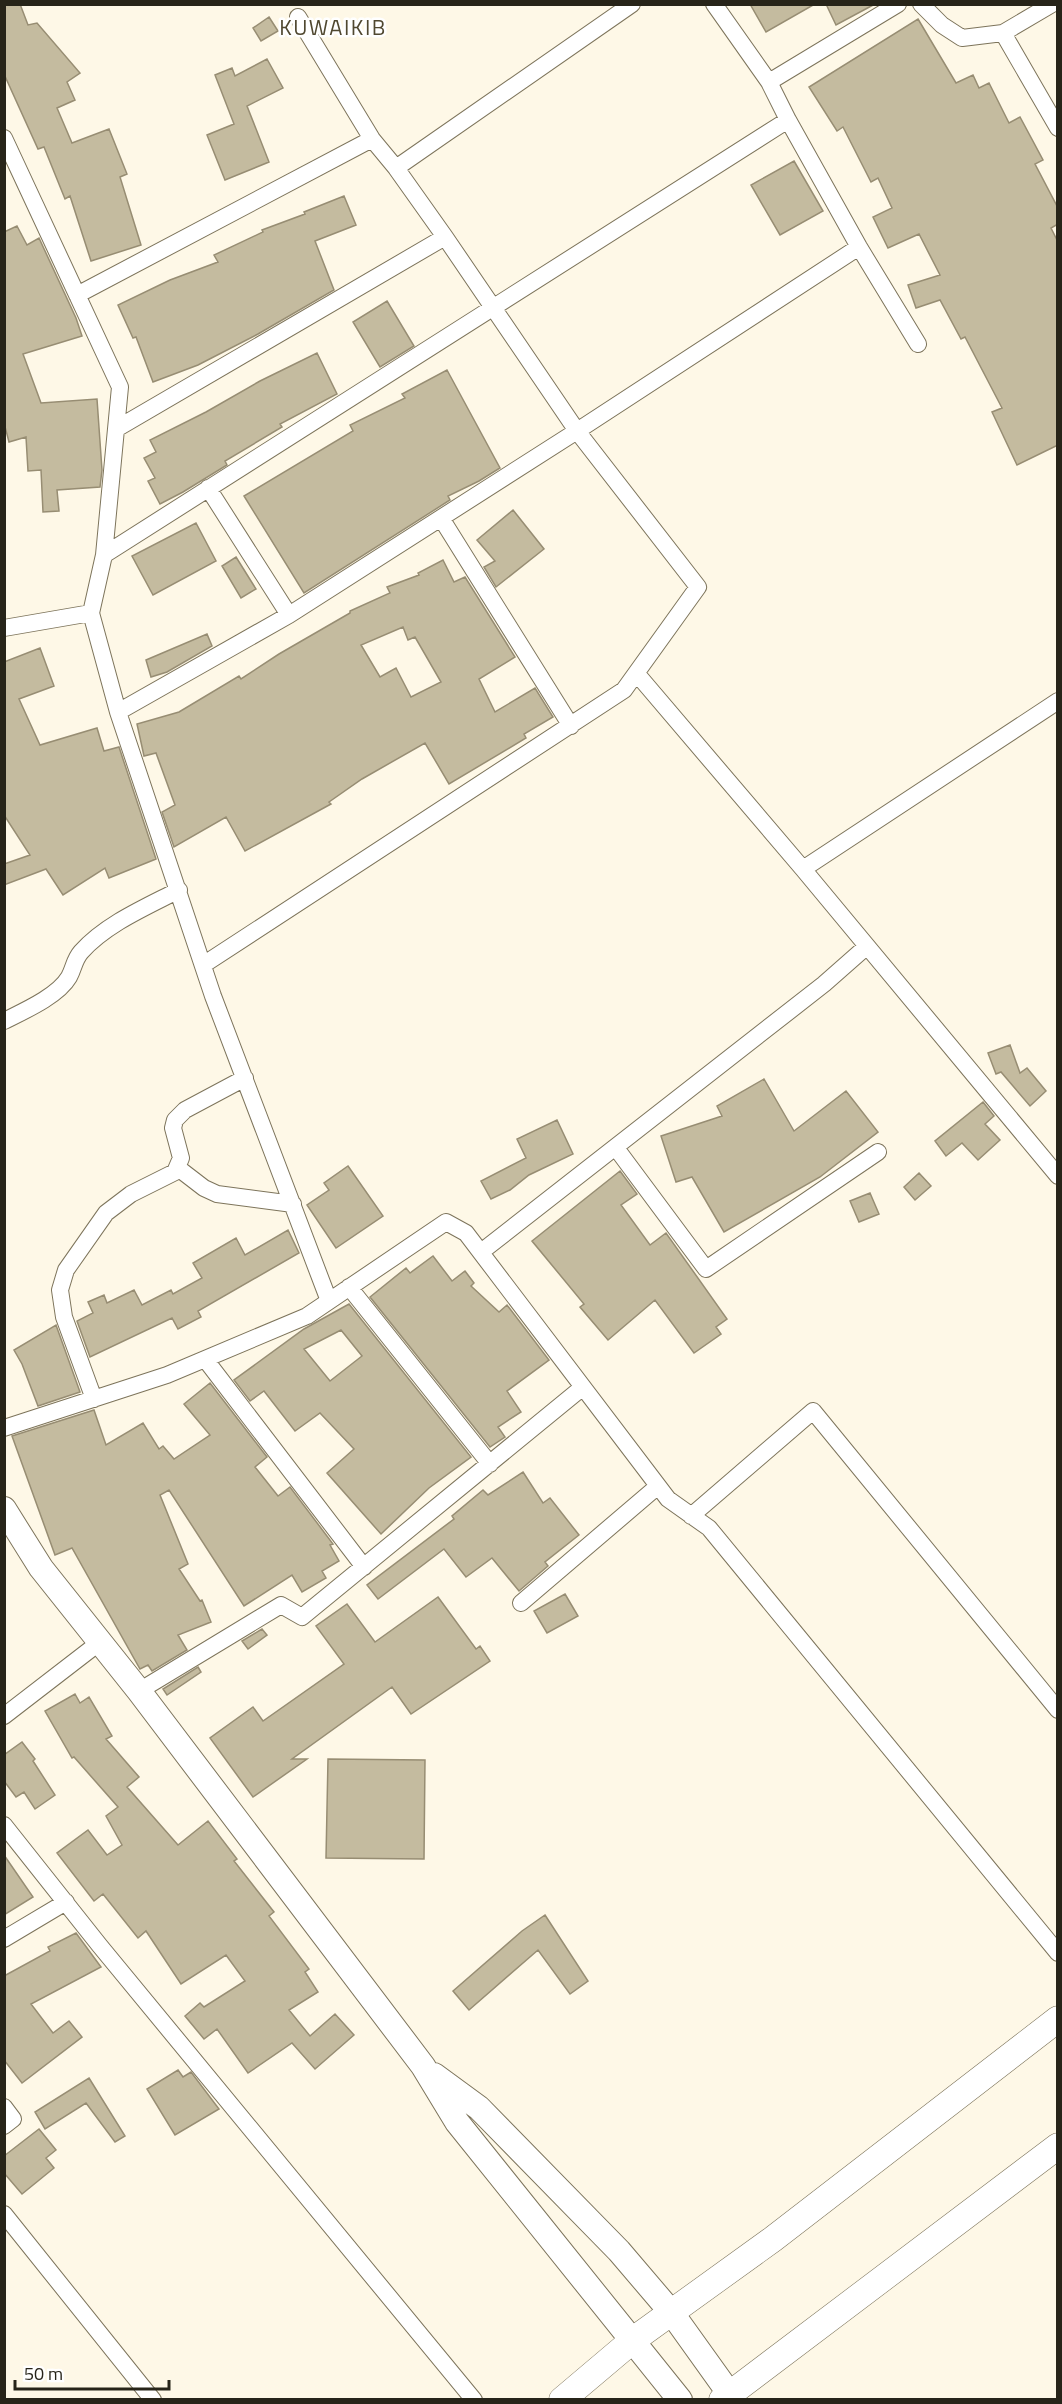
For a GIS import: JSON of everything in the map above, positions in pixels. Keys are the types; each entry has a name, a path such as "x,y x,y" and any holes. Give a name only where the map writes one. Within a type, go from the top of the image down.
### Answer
{"main road":[{"path":"562,2400 633,2340 773,2239 1058,2019"},
{"path":"729,2398 1058,2146"}],"street":[{"path":"396,168 632,4"},
{"path":"714,4 769,82 859,247 918,344"},
{"path":"769,82 898,4"},
{"path":"921,4 942,25 962,38 1003,33 1052,4"},
{"path":"203,965 624,690 698,587 578,431 445,237 396,168 372,139 298,17"},
{"path":"1003,33 1058,128"},
{"path":"104,555 788,120"},
{"path":"4,138 120,387 104,555 91,613 118,712 203,965 329,1301"},
{"path":"77,295 372,139"},
{"path":"116,429 445,237"},
{"path":"118,712 289,615 578,431 859,247"},
{"path":"208,488 289,615"},
{"path":"441,518 571,726"},
{"path":"4,628 91,613"},
{"path":"637,674 1058,1176"},
{"path":"802,869 1058,701"},
{"path":"4,1021 33,1007 60,987 69,976 73,963 81,952 106,930 179,890"},
{"path":"481,1252 824,984 866,947"},
{"path":"94,1399 64,1317 60,1290 66,1270 106,1213 131,1194 162,1180 178,1168 181,1158 174,1128 175,1120 185,1110 244,1078"},
{"path":"616,1148 706,1269 878,1152"},
{"path":"178,1168 204,1188 217,1194 292,1204"},
{"path":"4,1428 167,1376 308,1316 446,1222 466,1233 658,1486 668,1498 709,1528 1058,1953"},
{"path":"349,1287 490,1464"},
{"path":"205,1359 364,1567"},
{"path":"139,1691 281,1605 302,1617 583,1387"},
{"path":"691,1515 813,1411 1058,1710"},
{"path":"521,1603 658,1486"},
{"path":"4,1509 41,1568 139,1691 423,2066 457,2122 680,2400"},
{"path":"4,1716 100,1642"},
{"path":"4,1825 474,2400"},
{"path":"4,1939 66,1902"},
{"path":"423,2066 479,2108 619,2251 670,2312 729,2398"},
{"path":"4,2107 13,2118 4,2126"},
{"path":"4,2214 153,2400"}],"building":[{"path":"4,4 20,4 28,25 37,23 80,73 67,82 75,100 57,108 72,143 109,129 127,174 120,177 141,245 91,261 70,196 65,199 44,147 38,149 4,74"},
{"path":"750,4 815,4 766,32"},
{"path":"826,4 875,4 836,25"},
{"path":"269,17 278,31 261,41 253,28"},
{"path":"918,19 956,83 973,75 979,88 989,83 1009,123 1020,117 1043,160 1035,164 1058,208 1058,224 1051,228 1058,242 1058,445 1017,465 992,412 1002,408 965,337 961,339 940,300 916,308 908,285 940,275 919,234 888,248 873,217 892,208 878,178 871,182 843,127 837,131 809,87"},
{"path":"267,59 283,88 247,106 269,162 225,180 207,135 234,124 215,75 232,68 235,76"},
{"path":"794,161 823,211 780,235 751,185"},
{"path":"344,196 356,225 315,241 334,290 258,334 198,365 153,382 136,337 133,338 118,305 170,280 218,262 214,255 263,232 262,230"},
{"path":"17,226 27,245 39,238 82,336 23,354 41,403 97,399 102,470 100,487 57,490 59,511 43,512 41,470 28,471 26,437 9,442 4,423 4,232"},
{"path":"387,301 414,346 380,367 353,322"},
{"path":"317,353 337,394 280,424 282,427 225,461 227,465 160,504 148,481 155,478 144,458 156,452 150,440"},
{"path":"447,370 500,468 448,496 450,500 304,593 244,496 353,431 350,425 405,398 402,394"},
{"path":"513,510 544,549 496,587 484,567 495,561 477,540"},
{"path":"196,523 216,561 153,595 132,556"},
{"path":"236,557 256,589 241,598 222,566"},
{"path":"443,560 454,582 465,577 515,657 479,679 495,712 535,688 553,717 524,734 526,738 449,784 425,743 362,779 329,802 331,804 245,851 226,817 174,847 162,812 175,805 156,753 144,756 137,724 179,712 239,676 241,679 350,611 390,593 387,587 419,575 418,573","holes":["403,627 408,640 415,637 441,682 411,697 396,668 380,677 361,645"]},
{"path":"207,634 212,646 167,672 151,677 146,660"},
{"path":"40,648 54,686 19,699 40,745 97,728 104,751 119,747 156,859 109,878 105,868 63,895 46,869 4,885 4,864 30,855 4,815 4,662"},
{"path":"1010,1045 1020,1073 1027,1068 1046,1091 1030,1106 1001,1072 996,1074 988,1053"},
{"path":"764,1079 794,1131 846,1091 878,1132 820,1177 724,1232 692,1177 676,1182 661,1136 722,1116 717,1106"},
{"path":"983,1102 994,1116 985,1124 1000,1140 978,1160 962,1143 946,1156 935,1141"},
{"path":"557,1120 573,1154 529,1175 510,1190 491,1199 481,1181 526,1158 517,1139"},
{"path":"348,1166 383,1216 336,1248 307,1205 329,1190 324,1183"},
{"path":"620,1171 637,1194 621,1205 650,1245 666,1233 727,1319 716,1327 721,1334 694,1353 655,1300 608,1340 580,1307 584,1304 532,1241"},
{"path":"919,1173 931,1186 915,1200 904,1187"},
{"path":"870,1193 879,1214 859,1222 850,1201"},
{"path":"288,1230 299,1253 198,1311 201,1317 178,1329 172,1318 90,1357 77,1321 93,1313 88,1302 104,1295 107,1303 134,1290 142,1305 171,1290 173,1294 202,1278 193,1263 236,1238 245,1255"},
{"path":"433,1256 452,1281 465,1271 474,1283 471,1286 499,1312 507,1305 549,1360 507,1391 521,1412 498,1427 505,1437 490,1447 370,1297 406,1268 410,1273"},
{"path":"349,1304 471,1457 429,1488 381,1534 327,1473 354,1449 320,1413 295,1431 264,1391 250,1401 234,1380 304,1329","holes":["341,1330 362,1356 330,1381 304,1349"]},
{"path":"56,1325 80,1392 38,1406 22,1364 14,1350"},
{"path":"210,1383 267,1457 255,1467 278,1496 290,1487 333,1544 330,1545 339,1561 322,1571 326,1578 302,1592 292,1575 244,1606 169,1490 160,1495 188,1564 179,1569 200,1601 202,1600 211,1622 178,1635 187,1650 152,1671 148,1665 140,1669 72,1548 55,1555 12,1436 94,1410 106,1445 143,1423 159,1449 163,1446 174,1459 210,1435 184,1404"},
{"path":"523,1472 543,1503 550,1498 579,1535 545,1562 548,1566 519,1591 492,1558 466,1577 444,1549 378,1599 367,1585 454,1519 452,1516 483,1490 488,1495"},
{"path":"565,1594 578,1616 547,1633 534,1611"},
{"path":"438,1597 476,1649 480,1646 490,1661 411,1714 392,1687 292,1759 307,1759 253,1797 210,1738 253,1707 263,1721 344,1664 316,1626 347,1604 375,1642"},
{"path":"262,1629 267,1635 248,1649 242,1641"},
{"path":"198,1667 201,1672 167,1695 163,1689"},
{"path":"75,1694 80,1703 89,1697 112,1736 106,1739 139,1777 127,1787 178,1845 208,1821 237,1859 234,1861 274,1912 269,1916 309,1969 305,1972 318,1992 289,2010 310,2036 335,2014 354,2035 315,2069 292,2043 248,2073 217,2029 204,2039 185,2016 200,2003 204,2007 245,1981 226,1955 181,1984 146,1931 138,1938 103,1894 94,1901 57,1853 88,1830 107,1855 122,1845 106,1816 118,1807 74,1757 72,1758 45,1711"},
{"path":"22,1742 35,1759 33,1761 55,1795 35,1809 24,1792 16,1797 4,1781 4,1755"},
{"path":"328,1759 425,1760 424,1859 326,1858"},
{"path":"4,1855 33,1897 4,1915"},
{"path":"545,1915 588,1981 570,1994 538,1950 469,2010 453,1991 522,1931"},
{"path":"76,1933 101,1967 31,2004 53,2033 69,2021 82,2037 22,2083 4,2060 4,1976 50,1951 48,1947"},
{"path":"178,2070 183,2077 191,2072 219,2109 175,2135 147,2089"},
{"path":"89,2078 125,2136 115,2142 86,2103 45,2129 35,2112"},
{"path":"39,2129 56,2150 46,2158 54,2168 22,2194 4,2173 4,2156"}],"district":[{"name":"KUWAIKIB","path":"333,27"}]}
